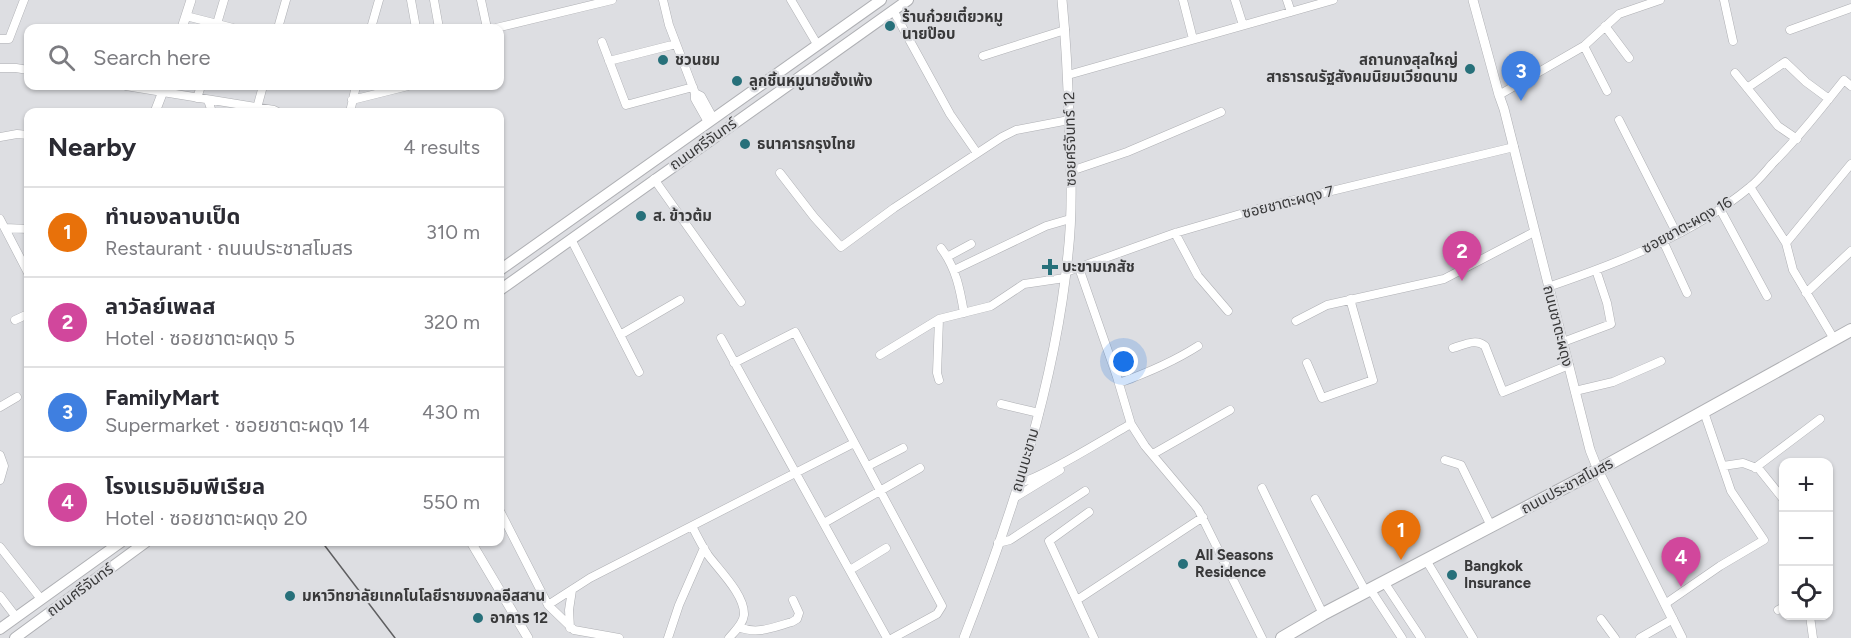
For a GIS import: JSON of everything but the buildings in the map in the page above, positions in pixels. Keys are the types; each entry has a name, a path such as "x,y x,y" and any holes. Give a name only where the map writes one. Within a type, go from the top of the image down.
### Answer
{"main road":[{"name":"ถนนศรีจันทร์","path":"504,267 881,0"},
{"name":"ถนนศรีจันทร์","path":"504,287 908,0"},
{"name":"ถนนประชาสโมสร","path":"1282,638 1368,590 1598,471 1851,330"},
{"name":"ถนนศรีจันทร์","path":"0,629 115,546"},
{"name":"ถนนศรีจันทร์","path":"15,638 141,546"}],"street":[{"path":"0,39 9,39 24,0"},
{"path":"183,24 191,0"},
{"path":"217,24 224,0"},
{"path":"279,24 286,0"},
{"path":"372,24 379,0"},
{"path":"411,0 415,24"},
{"path":"434,0 439,24"},
{"path":"481,0 486,24"},
{"path":"504,26 612,0"},
{"path":"663,0 669,25 694,90 695,99 711,120"},
{"path":"791,0 817,44"},
{"name":"ซอยศรีจันทร์ 12","path":"1062,0 1068,75 1071,171 1066,275"},
{"path":"1183,0 1193,39"},
{"path":"1236,0 1243,25"},
{"path":"1287,0 1291,12"},
{"path":"1068,75 1333,0"},
{"name":"ถนนชาตะผดุง","path":"1473,0 1514,147 1590,450 1598,471 1682,638"},
{"path":"1499,95 1584,46 1619,14 1660,0"},
{"path":"1724,0 1733,41"},
{"path":"1790,30 1851,9 1848,0"},
{"path":"893,10 950,114 977,153"},
{"path":"186,16 210,24"},
{"path":"1605,26 1629,58"},
{"path":"983,56 1065,30"},
{"path":"602,42 626,105 694,90"},
{"path":"609,61 676,44"},
{"path":"1584,46 1607,91"},
{"path":"1747,88 1785,62 1829,99"},
{"path":"0,68 24,69"},
{"path":"1735,73 1778,126 1797,139"},
{"name":"ซอยชาตะผดุง 16","path":"1548,287 1596,270 1663,241 1720,209 1750,187 1797,139 1844,80 1851,86"},
{"path":"157,108 164,90"},
{"path":"168,90 198,98 257,108 262,90"},
{"path":"198,98 200,90"},
{"path":"351,108 355,90"},
{"path":"352,100 392,90"},
{"path":"208,100 211,108"},
{"path":"1071,171 1127,152 1221,112"},
{"path":"780,173 841,248 894,208 1002,137 1016,130 1069,120"},
{"path":"1618,120 1677,234"},
{"path":"0,137 24,135"},
{"name":"ซอยชาตะผดุง 7","path":"880,355 939,319 992,306 1024,284 1066,275 1079,268 1175,233 1261,208 1514,147"},
{"path":"1786,243 1851,164"},
{"path":"654,179 741,302"},
{"path":"1750,187 1786,243 1793,270 1834,339"},
{"path":"1720,209 1767,296"},
{"path":"0,219 24,265"},
{"path":"954,270 1046,226 1070,219"},
{"path":"5,228 24,229"},
{"path":"1296,321 1328,305 1444,279 1534,232"},
{"path":"1175,233 1198,276 1228,311"},
{"path":"571,239 639,372"},
{"path":"1663,241 1687,293"},
{"path":"947,257 971,244"},
{"path":"941,248 959,284 964,313"},
{"path":"1806,293 1851,251"},
{"path":"1079,268 1131,424 1145,446 1198,509 1262,638"},
{"path":"1563,342 1611,324 1596,270"},
{"name":"ถนนบะขาม","path":"964,638 1014,498 1039,413 1066,275"},
{"path":"1307,363 1322,398 1373,380 1350,299"},
{"path":"620,335 680,300"},
{"path":"15,320 24,316"},
{"path":"939,319 937,373 939,380"},
{"path":"734,363 795,332 942,606 937,614 893,638"},
{"path":"721,338 887,638"},
{"path":"1453,348 1475,342 1482,343 1503,392 1569,365"},
{"path":"1119,383 1158,368 1198,346"},
{"path":"1575,391 1613,382 1661,361"},
{"path":"0,407 17,397"},
{"path":"1001,404 1039,413"},
{"path":"1153,454 1230,410"},
{"path":"1665,604 1720,566 1764,540 1731,491 1704,412"},
{"path":"1755,468 1820,419"},
{"path":"1019,482 1041,475 1131,424"},
{"path":"548,605 590,578 854,443"},
{"path":"867,466 903,448"},
{"path":"0,456 4,466 0,480"},
{"path":"1445,460 1461,465 1491,526"},
{"path":"1723,466 1743,463 1759,469 1779,494"},
{"path":"824,523 920,468"},
{"path":"1014,498 1060,470"},
{"path":"1262,488 1323,614"},
{"path":"998,543 1010,540 1085,491"},
{"path":"1316,499 1368,590 1402,638"},
{"path":"1089,512 1049,541 1094,638"},
{"path":"1077,600 1203,518"},
{"path":"504,520 548,605 570,628 585,635 619,638"},
{"path":"692,526 704,548 740,599 744,614 739,627 729,638"},
{"path":"473,546 528,638"},
{"path":"0,547 40,599"},
{"path":"668,638 679,605 704,548"},
{"path":"850,570 886,548"},
{"path":"1426,560 1473,638"},
{"path":"1384,582 1421,638"},
{"path":"570,628 569,610 572,590"},
{"path":"0,596 16,617"},
{"path":"739,627 758,632 792,622 797,619 799,613 793,600"},
{"path":"1600,619 1615,638"},
{"path":"1640,638 1673,620"},
{"path":"1811,620 1813,638"}],"tram line":[{"path":"325,546 395,638"}],"place":[{"name":"ร้านก๋วยเตี๋ยวหมู นายป๊อบ","path":"890,26"},
{"name":"ชวนชม","path":"663,60"},
{"name":"สถานกงสุลใหญ่ สาธารณรัฐสังคมนิยมเวียดนาม","path":"1470,69"},
{"name":"ลูกชิ้นหมูนายฮั้งเพ้ง","path":"737,81"},
{"name":"FamilyMart","path":"1521,101"},
{"name":"ธนาคารกรุงไทย","path":"745,144"},
{"name":"ส. ข้าวต้ม","path":"641,216"},
{"name":"บะขามเภสัช","path":"1050,267"},
{"name":"ลาวัลย์เพลส","path":"1462,281"},
{"name":"ทำนองลาบเป็ด","path":"1401,560"},
{"name":"All Seasons Residence","path":"1183,564"},
{"name":"Bangkok Insurance","path":"1452,575"},
{"name":"โรงแรมอิมพีเรียล","path":"1681,587"},
{"name":"มหาวิทยาลัยเทคโนโลยีราชมงคลอีสสาน","path":"290,596"},
{"name":"อาคาร 12","path":"478,618"}]}
